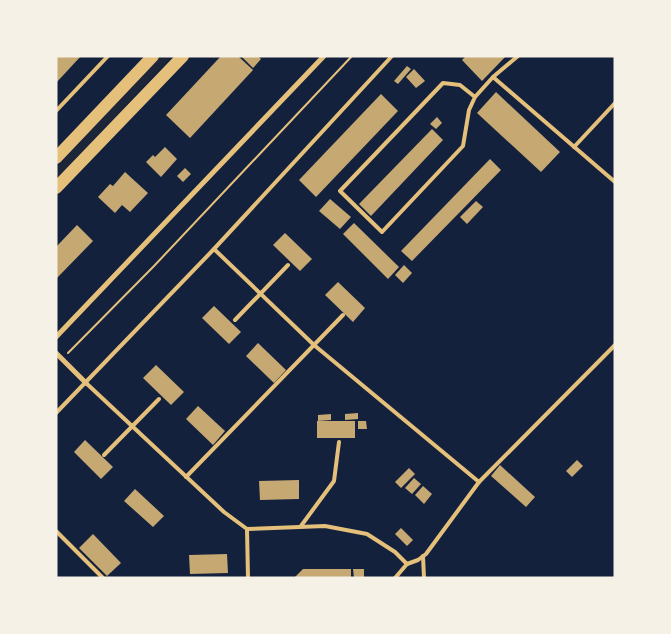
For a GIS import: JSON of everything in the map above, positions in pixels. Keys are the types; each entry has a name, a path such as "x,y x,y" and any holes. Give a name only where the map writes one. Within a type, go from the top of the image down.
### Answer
{"highway":[{"path":"56,158 153,56"},
{"path":"56,188 183,56"},
{"path":"56,149 88,125"}],"street":[{"path":"56,338 324,56"},
{"path":"56,353 86,383"}],"lane":[{"path":"56,111 108,56"},
{"path":"56,413 214,249 392,56"},
{"path":"476,97 460,85 444,83 340,191 382,232 463,146 469,110 476,97 493,78 518,56"},
{"path":"493,78 615,182"},
{"path":"574,147 615,103"},
{"path":"214,249 314,345 479,482"},
{"path":"235,320 288,265"},
{"path":"186,477 344,315"},
{"path":"394,578 407,564 423,556 479,482 615,345"},
{"path":"86,383 134,425 224,512 247,529 325,526 367,534 395,552 407,564"},
{"path":"104,456 159,399"},
{"path":"301,526 334,481 338,442"},
{"path":"247,529 248,578"},
{"path":"56,531 103,578"},
{"path":"423,556 424,578"}],"path":[{"path":"63,359 154,266 352,56"}],"shaded area":[{"path":"160,56 172,56 56,179 56,168"}],"building":[{"path":"56,56 81,56 56,83"},
{"path":"221,56 238,56 253,70 190,138 166,115"},
{"path":"241,56 258,56 261,59 253,68"},
{"path":"466,56 506,56 482,81 462,60"},
{"path":"407,66 411,69 398,84 394,81"},
{"path":"414,69 425,81 416,88 406,77"},
{"path":"496,92 560,152 541,172 477,113"},
{"path":"381,94 398,111 316,197 299,180"},
{"path":"437,117 442,123 436,129 430,124"},
{"path":"432,129 443,140 371,216 359,204"},
{"path":"165,147 177,159 161,177 146,162 153,155 155,157"},
{"path":"490,159 501,170 412,261 401,251"},
{"path":"185,168 191,174 183,182 177,176"},
{"path":"125,172 148,193 130,212 122,205 115,213 98,197 110,184 113,186"},
{"path":"330,199 351,217 340,229 319,211"},
{"path":"476,201 483,207 467,224 460,217"},
{"path":"354,223 399,267 388,279 343,234"},
{"path":"77,225 93,241 56,279 56,247"},
{"path":"285,233 312,259 300,271 273,245"},
{"path":"404,265 412,273 403,283 395,275"},
{"path":"338,282 365,308 353,322 325,295"},
{"path":"214,306 241,332 229,344 202,318"},
{"path":"258,343 286,370 274,383 246,356"},
{"path":"156,365 184,392 171,405 143,378"},
{"path":"198,406 225,431 213,445 186,419"},
{"path":"358,413 358,419 345,420 345,414"},
{"path":"331,414 331,420 318,421 318,415"},
{"path":"317,421 355,421 355,438 317,438"},
{"path":"358,421 366,421 367,429 358,429"},
{"path":"85,440 113,467 101,479 74,452"},
{"path":"577,460 583,466 572,477 566,471"},
{"path":"500,465 535,497 526,507 491,476"},
{"path":"409,468 415,474 401,488 395,482"},
{"path":"414,478 421,484 412,494 405,488"},
{"path":"299,480 299,499 260,500 259,481"},
{"path":"423,486 432,494 424,504 415,495"},
{"path":"135,489 164,516 153,527 124,501"},
{"path":"401,528 413,540 407,546 395,534"},
{"path":"93,534 121,563 107,576 79,548"},
{"path":"227,554 228,573 190,574 189,555"},
{"path":"303,569 351,569 351,578 294,578"},
{"path":"353,569 364,569 364,578 354,578"}]}
